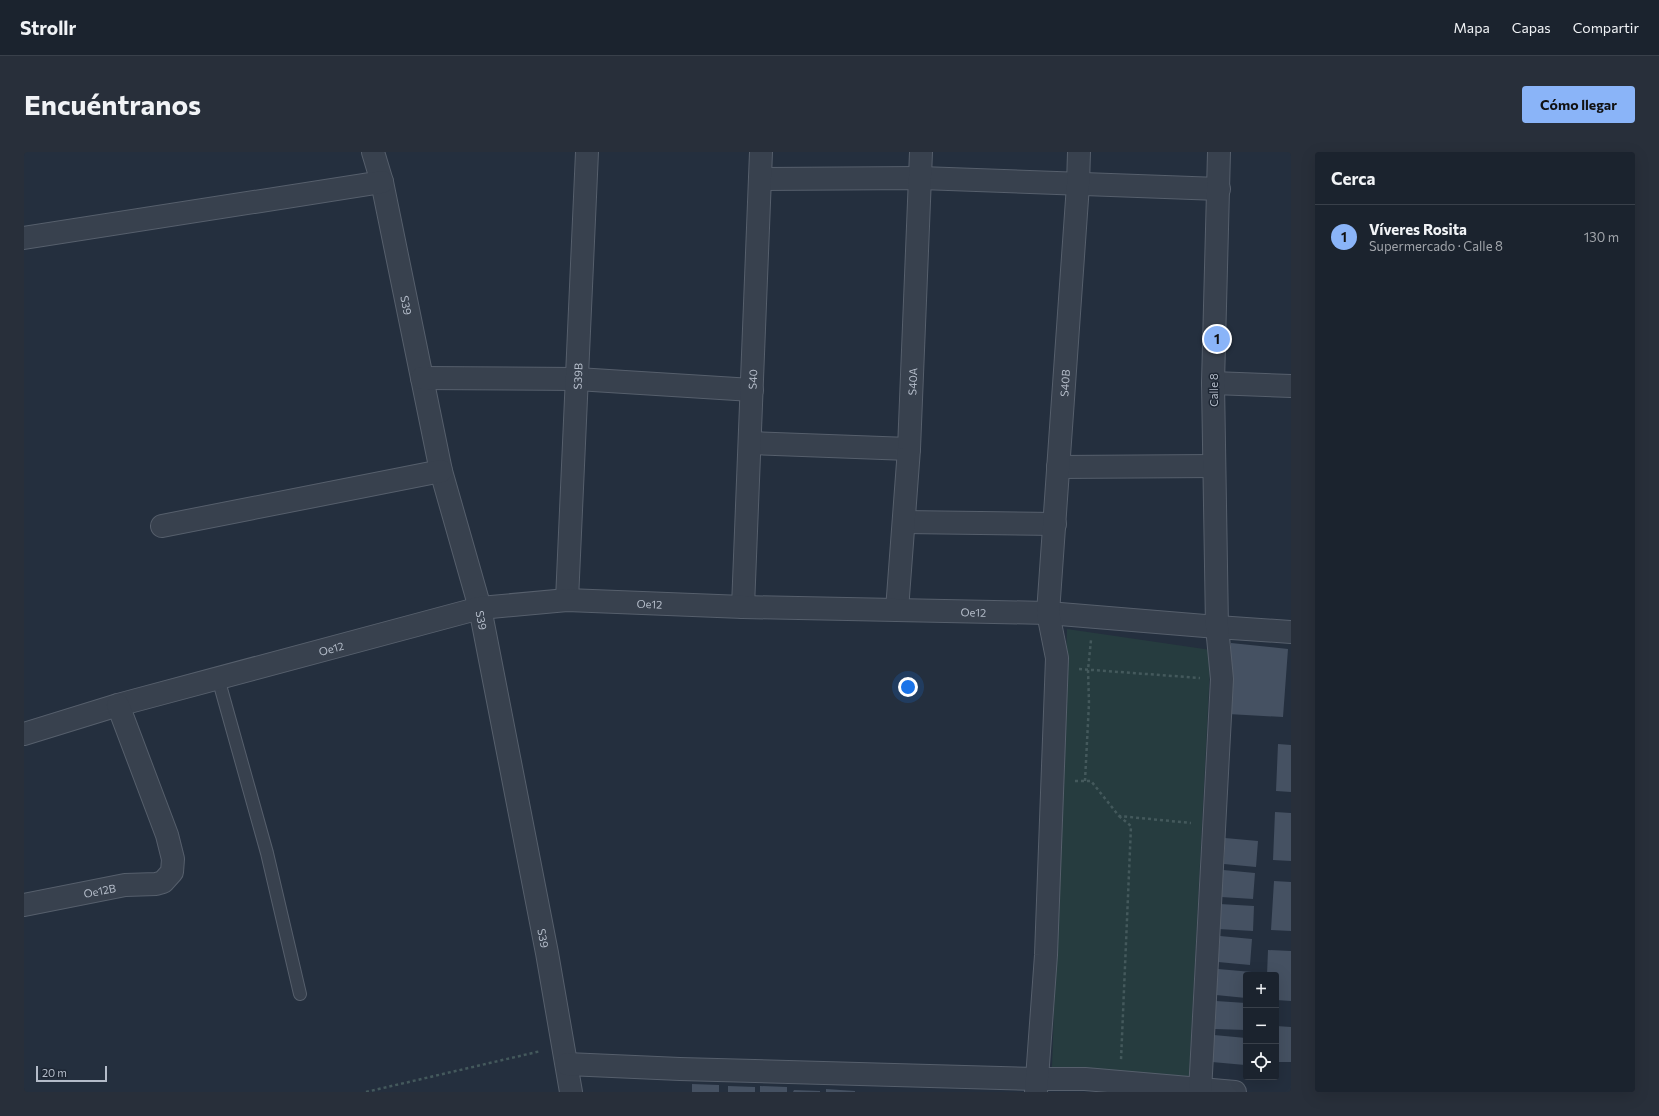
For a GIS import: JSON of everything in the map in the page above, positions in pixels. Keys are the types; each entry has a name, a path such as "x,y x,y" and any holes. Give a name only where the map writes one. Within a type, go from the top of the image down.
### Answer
{"street":[{"name":"S39","path":"374,152 382,182 441,471 480,608 571,1092"},
{"name":"S39B","path":"567,600 587,152"},
{"name":"S40","path":"743,607 751,443 761,152"},
{"name":"S40A","path":"897,610 909,449 921,152"},
{"name":"S40B","path":"1036,1086 1046,955 1057,658 1048,613 1078,185 1079,152"},
{"name":"Calle 8","path":"1200,1090 1222,679 1217,627 1213,383 1219,152"},
{"path":"760,179 921,178 1078,185 1219,189"},
{"path":"24,238 382,182"},
{"path":"422,378 577,379 752,390"},
{"path":"1213,383 1291,386"},
{"path":"751,443 909,449"},
{"path":"1058,467 1214,466"},
{"path":"162,526 441,471"},
{"path":"904,522 1055,524"},
{"name":"Oe12","path":"24,734 118,705 480,608 567,600 743,607 1048,613 1291,632"},
{"name":"Oe12B","path":"24,905 125,885 156,884 163,882 172,872 173,859 167,835 118,705"},
{"path":"565,1055 680,1069 1036,1086 1085,1079 1235,1092"}],"lane":[{"path":"218,678 267,853 300,994"}],"path":[{"path":"1085,781 1089,703 1088,670 1094,617"},
{"path":"1088,670 1222,679"},
{"path":"1052,781 1091,781 1119,816 1131,826 1120,1082"},
{"path":"1119,816 1214,825"},
{"path":"366,1092 565,1055"}],"green space":[{"path":"1067,629 1211,650 1189,1077 1052,1067"}],"building":[{"path":"1231,643 1288,649 1283,717 1228,714"},
{"path":"1278,744 1291,745 1291,792 1276,791"},
{"path":"1275,812 1291,813 1291,861 1273,860"},
{"path":"1225,838 1258,841 1256,867 1224,864"},
{"path":"1223,870 1255,873 1253,899 1221,897"},
{"path":"1274,881 1291,882 1291,931 1271,930"},
{"path":"1220,904 1254,906 1253,931 1218,929"},
{"path":"1220,936 1252,939 1250,965 1218,962"},
{"path":"1268,950 1291,951 1291,1001 1279,1000 1279,972 1267,972"},
{"path":"1218,969 1252,972 1243,972 1243,998 1216,995"},
{"path":"1216,1001 1243,1003 1243,1030 1215,1029"},
{"path":"1279,1026 1291,1027 1291,1062 1279,1062"},
{"path":"1214,1035 1243,1038 1243,1065 1212,1062"},
{"path":"692,1084 719,1085 719,1092 692,1092"},
{"path":"728,1086 755,1087 755,1092 728,1092"},
{"path":"760,1086 787,1087 787,1092 760,1092"},
{"path":"826,1089 855,1091 855,1092 826,1092"},
{"path":"794,1090 820,1091 820,1092 793,1092"}],"place":[{"name":"Víveres Rosita","path":"1217,339"}]}
